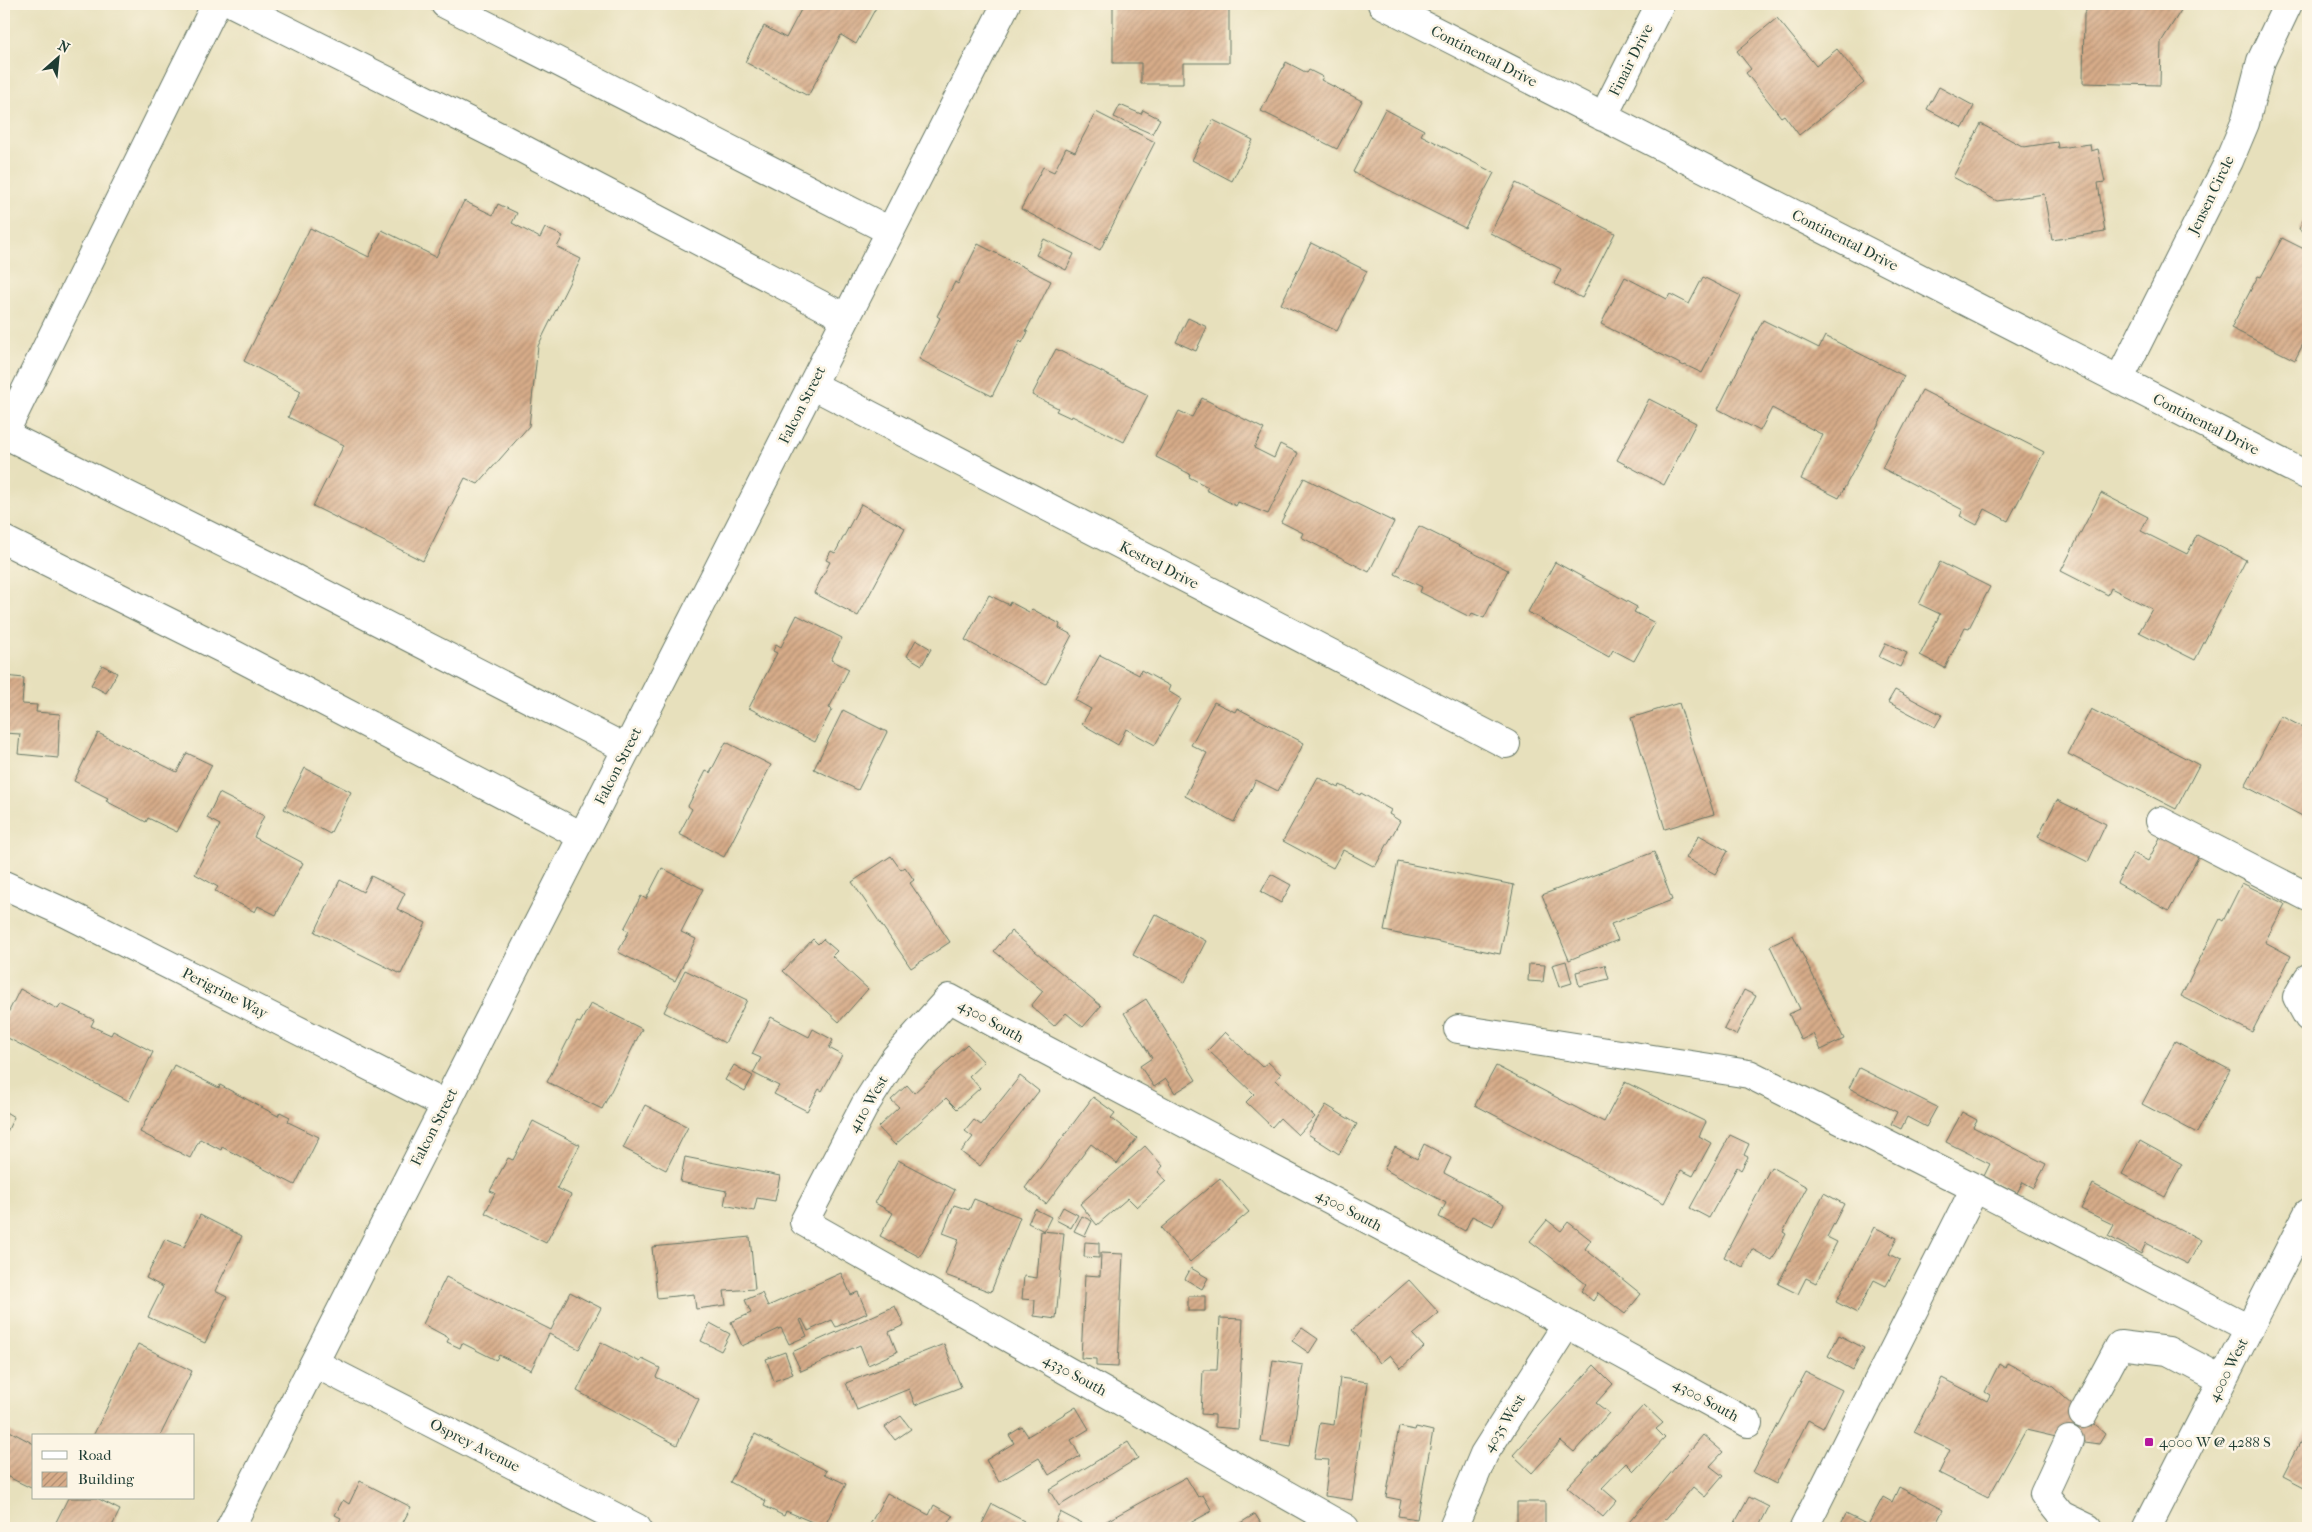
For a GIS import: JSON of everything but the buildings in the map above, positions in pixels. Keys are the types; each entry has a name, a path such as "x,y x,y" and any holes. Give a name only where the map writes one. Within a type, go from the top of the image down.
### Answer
{"street":[{"path":"216,4 4,434 278,570 627,749"},
{"path":"234,4 500,137 846,318"},
{"path":"445,4 890,232"},
{"name":"Falcon Street","path":"230,1528 1006,4"},
{"name":"Continental Drive","path":"1382,4 2308,476"},
{"name":"Finair Drive","path":"1603,116 1660,4"},
{"name":"Jensen Circle","path":"2119,380 2246,124 2261,61 2288,4"},
{"name":"Kestrel Drive","path":"812,385 1506,744"},
{"path":"4,540 234,655 582,836"},
{"path":"2160,821 2308,897"},
{"name":"Perigrine Way","path":"4,885 68,914 446,1105"},
{"path":"2308,978 2297,997 2308,1017"},
{"name":"4110 West","path":"804,1222 865,1105 895,1058 949,998"},
{"name":"4300 South","path":"949,998 1008,1031 1567,1324 1748,1423"},
{"path":"1458,1029 1749,1074 2249,1328"},
{"path":"1804,1528 1975,1188"},
{"name":"4000 West","path":"2147,1528 2308,1213"},
{"name":"4330 South","path":"804,1222 1345,1528"},
{"name":"4035 West","path":"1453,1528 1484,1454 1567,1324"},
{"path":"2083,1414 2120,1345 2168,1351 2223,1380"},
{"name":"Osprey Avenue","path":"314,1363 637,1528"},
{"path":"2069,1440 2044,1494 2061,1515 2088,1528"}],"place":[{"name":"4000 W @ 4288 S","path":"2149,1442"}]}
